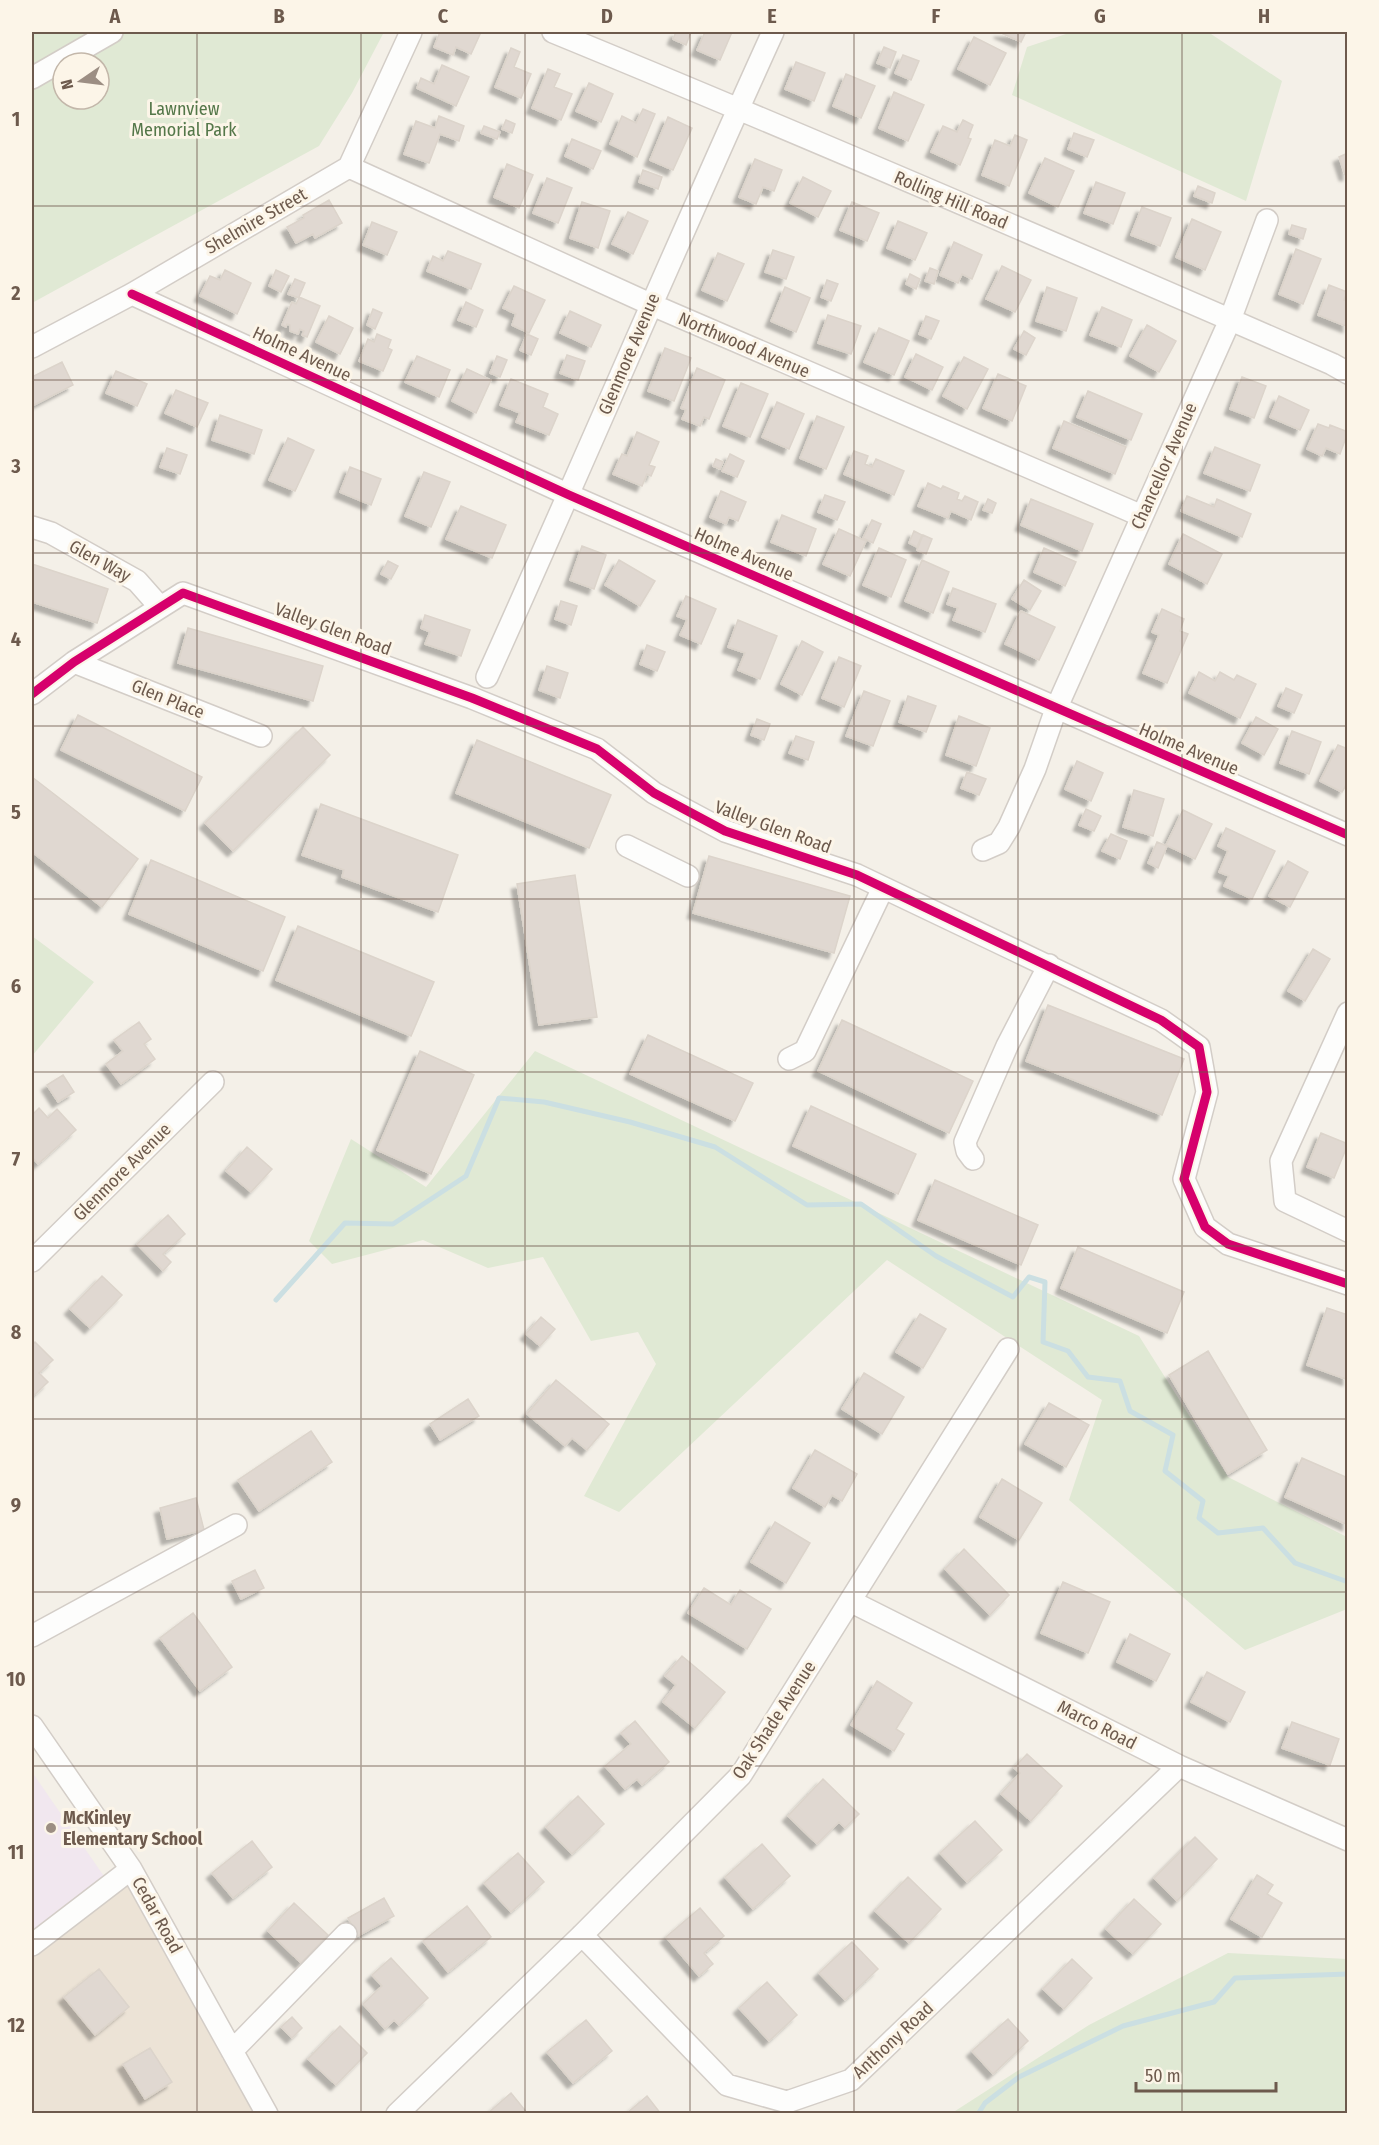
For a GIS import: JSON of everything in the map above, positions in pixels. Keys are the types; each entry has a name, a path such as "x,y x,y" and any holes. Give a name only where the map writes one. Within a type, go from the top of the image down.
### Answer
{"street":[{"path":"32,78 112,32"},
{"path":"349,167 411,32"},
{"name":"Rolling Hill Road","path":"552,32 738,108 1332,364 1347,374"},
{"name":"Glenmore Avenue","path":"487,676 569,495 650,304 773,32"},
{"name":"Shelmire Street","path":"32,347 132,294 349,167"},
{"name":"Northwood Avenue","path":"349,167 650,304 1142,516"},
{"name":"Chancellor Avenue","path":"983,850 999,843 1010,827 1035,769 1056,709 1230,320 1267,220"},
{"name":"Holme Avenue","path":"132,294 569,495 1347,835"},
{"name":"Glen Way","path":"32,527 51,533 137,581 160,607"},
{"name":"Valley Glen Road","path":"32,694 74,662 183,592 472,698 597,749 654,793 725,831 857,875 1161,1020 1198,1047 1207,1092 1184,1179 1205,1227 1228,1244 1347,1284"},
{"name":"Glen Place","path":"74,662 261,735"},
{"path":"627,846 688,876"},
{"path":"789,1059 806,1051 883,888"},
{"path":"973,1159 964,1142 1012,1036 1049,965"},
{"path":"1347,1013 1281,1161 1285,1201 1347,1231"},
{"name":"Glenmore Avenue","path":"32,1261 213,1082"},
{"name":"Oak Shade Avenue","path":"397,2114 582,1935 741,1775 1008,1349"},
{"path":"32,1636 236,1525"},
{"name":"Marco Road","path":"850,1602 1179,1766 1347,1840"},
{"name":"Cedar Road","path":"32,1726 131,1869 267,2114"},
{"name":"Anthony Road","path":"582,1935 727,2085 787,2102 851,2080 1179,1766"},
{"path":"32,1944 131,1869"},
{"path":"232,2051 346,1934"}],"shaded area":[{"name":"McKinley Elementary School","path":"32,1772 110,1885 32,1944"},
{"path":"131,1869 267,2113 32,2114 32,1945"}],"green space":[{"name":"Lawnview Memorial Park","path":"32,32 384,32 352,93 319,146 32,303"},
{"path":"1072,32 1208,32 1282,81 1246,201 1012,95 1027,47"},
{"path":"32,936 94,982 32,1056"},
{"path":"535,1051 1139,1336 1228,1477 1347,1537 1347,1609 1245,1650 1069,1500 1102,1400 887,1260 619,1512 584,1496 656,1364 638,1332 591,1341 543,1257 488,1268 423,1240 332,1264 309,1241 351,1139 426,1187"},
{"path":"1228,1953 1347,1959 1347,2113 952,2113 1089,2025"}],"building":[{"path":"440,32 481,32 471,54 456,47 453,55 434,47"},
{"path":"676,32 691,32 686,45 673,39"},
{"path":"705,32 732,32 720,60 697,50"},
{"path":"999,32 1026,32 1021,42"},
{"path":"974,37 1006,53 990,85 958,69"},
{"path":"884,47 896,52 890,68 877,63"},
{"path":"511,48 520,52 514,67 531,74 521,98 495,87"},
{"path":"903,55 919,61 911,80 895,73"},
{"path":"796,62 825,73 814,101 785,89"},
{"path":"442,65 469,77 456,106 417,88 421,78 434,84"},
{"path":"548,69 560,74 554,87 572,94 561,120 532,108"},
{"path":"846,74 875,86 861,118 833,106"},
{"path":"589,83 613,94 601,122 576,111"},
{"path":"894,92 924,105 908,141 879,128"},
{"path":"643,109 655,114 637,157 610,144 622,116 636,123"},
{"path":"439,116 464,126 459,141 440,134 429,163 404,154 416,121 435,128"},
{"path":"668,117 692,128 673,170 650,160"},
{"path":"506,120 515,124 512,133 502,129"},
{"path":"963,120 973,125 968,138 971,139 960,165 931,152 943,126 957,132"},
{"path":"484,126 500,132 497,139 481,133"},
{"path":"1074,133 1094,140 1087,157 1068,149"},
{"path":"1015,135 1027,140 1009,186 982,175 995,140 1010,146"},
{"path":"572,139 601,151 593,169 565,156"},
{"path":"1348,153 1348,175 1345,175 1339,157"},
{"path":"1045,158 1074,171 1058,207 1029,193"},
{"path":"755,159 782,170 774,191 763,187 756,204 739,197"},
{"path":"507,164 533,175 519,208 494,197"},
{"path":"643,170 662,177 658,189 639,182"},
{"path":"803,177 831,191 818,217 790,203"},
{"path":"547,178 572,188 558,223 533,213"},
{"path":"1096,182 1125,193 1113,224 1084,213"},
{"path":"1198,186 1215,193 1212,203 1194,196"},
{"path":"329,200 342,223 315,238 313,234 296,243 287,227"},
{"path":"582,202 610,211 598,248 570,238"},
{"path":"852,202 879,213 867,241 840,230"},
{"path":"1142,207 1171,218 1160,246 1131,235"},
{"path":"628,212 648,221 633,254 612,244"},
{"path":"1192,219 1221,232 1205,270 1176,257"},
{"path":"898,221 927,233 915,260 887,248"},
{"path":"372,222 397,232 387,255 363,245"},
{"path":"1292,225 1306,229 1303,239 1289,234"},
{"path":"954,242 982,255 972,279 962,274 958,283 940,275"},
{"path":"1296,249 1321,259 1303,304 1279,294"},
{"path":"773,250 794,257 786,279 765,272"},
{"path":"448,251 481,264 471,289 427,271 433,256 443,261"},
{"path":"718,253 744,264 727,301 702,290"},
{"path":"1002,266 1031,280 1015,312 986,299"},
{"path":"930,268 938,271 934,284 925,281"},
{"path":"225,270 251,283 237,314 200,296 210,276 220,280"},
{"path":"276,270 289,276 281,292 269,286"},
{"path":"910,274 920,279 916,289 906,284"},
{"path":"295,279 305,283 299,297 320,306 307,337 302,335 304,331 300,329 298,334 290,331 290,325 287,324 286,327 282,325 292,302 296,304 299,298 288,294"},
{"path":"827,280 838,284 831,301 821,297"},
{"path":"1329,285 1347,292 1344,300 1348,301 1348,327 1318,315"},
{"path":"514,286 545,300 529,333 512,325 516,314 503,308"},
{"path":"785,287 810,298 796,332 771,321"},
{"path":"1047,287 1077,298 1066,331 1036,321"},
{"path":"466,302 483,310 476,327 458,320"},
{"path":"1102,307 1132,320 1121,347 1090,335"},
{"path":"373,309 382,313 375,329 367,325"},
{"path":"570,311 601,325 591,347 560,333"},
{"path":"828,315 861,326 851,354 818,343"},
{"path":"329,316 353,328 340,354 316,342"},
{"path":"926,316 939,321 931,339 919,334"},
{"path":"1147,325 1176,341 1159,372 1130,356"},
{"path":"879,328 909,341 894,375 864,362"},
{"path":"1024,331 1035,338 1026,355 1014,349"},
{"path":"377,334 391,340 388,348 392,350 383,371 359,361 368,339 374,342"},
{"path":"527,334 538,339 531,355 520,350"},
{"path":"665,348 691,358 674,401 648,391"},
{"path":"916,354 943,367 932,390 905,377"},
{"path":"567,355 585,361 578,380 560,373"},
{"path":"417,356 450,370 439,397 405,382"},
{"path":"497,356 507,360 500,377 490,373"},
{"path":"964,357 988,369 967,409 943,396"},
{"path":"62,362 73,385 32,406 32,377"},
{"path":"697,368 725,380 709,419 704,417 700,426 682,419 686,410 681,408"},
{"path":"467,369 491,380 476,413 452,401"},
{"path":"116,371 147,384 137,406 106,393"},
{"path":"998,374 1026,386 1012,421 983,408"},
{"path":"1242,377 1266,386 1254,418 1230,409"},
{"path":"511,379 548,394 543,407 558,414 549,435 516,422 520,413 500,405"},
{"path":"741,383 768,394 750,437 723,426"},
{"path":"176,390 208,403 197,427 165,413"},
{"path":"1088,391 1142,414 1131,440 1077,417"},
{"path":"1279,396 1309,410 1300,430 1270,417"},
{"path":"777,402 804,414 789,449 762,437"},
{"path":"220,415 262,430 254,454 212,440"},
{"path":"817,416 844,427 826,469 800,458"},
{"path":"1064,421 1126,447 1115,474 1053,448"},
{"path":"1318,424 1329,428 1330,425 1348,432 1340,454 1326,448 1322,456 1307,449"},
{"path":"637,432 659,442 649,465 655,467 651,476 647,474 642,486 613,474 622,454 627,456"},
{"path":"288,438 314,450 295,491 269,480"},
{"path":"1215,447 1260,465 1250,491 1204,473"},
{"path":"167,448 187,455 180,474 160,467"},
{"path":"854,451 868,456 865,464 872,467 876,459 904,471 894,495 844,474"},
{"path":"730,454 744,461 737,477 722,471"},
{"path":"716,459 723,462 720,469 713,466"},
{"path":"350,467 381,479 371,505 340,492"},
{"path":"424,472 450,482 431,527 405,516"},
{"path":"928,483 959,493 957,499 962,501 965,496 978,502 971,520 951,511 948,518 918,506"},
{"path":"721,491 746,502 738,521 729,517 726,524 710,517"},
{"path":"825,495 845,502 837,520 818,512"},
{"path":"1187,496 1214,507 1217,499 1251,514 1242,537 1181,511"},
{"path":"988,499 996,503 992,513 983,510"},
{"path":"1031,499 1093,524 1082,551 1021,525"},
{"path":"461,506 506,525 492,558 446,539"},
{"path":"782,515 816,529 806,556 771,542"},
{"path":"872,520 881,524 873,543 863,538"},
{"path":"839,529 866,541 850,576 823,564"},
{"path":"914,531 922,535 917,547 909,543"},
{"path":"1183,534 1222,554 1207,584 1169,564"},
{"path":"923,535 932,539 926,554 917,550"},
{"path":"582,546 606,555 594,589 570,580"},
{"path":"879,548 906,560 891,597 863,585"},
{"path":"1044,548 1076,562 1065,586 1034,572"},
{"path":"619,560 655,581 640,606 605,585"},
{"path":"922,560 949,572 933,613 905,601"},
{"path":"388,561 398,566 391,579 381,574"},
{"path":"32,564 108,589 97,623 32,602"},
{"path":"1024,580 1041,591 1030,610 1012,599"},
{"path":"953,588 996,604 985,632 953,620 958,608 947,604"},
{"path":"686,596 716,609 701,644 680,635 687,620 677,616"},
{"path":"561,601 577,606 571,625 555,619"},
{"path":"1162,609 1184,619 1180,631 1188,634 1167,683 1143,673 1159,635 1152,632"},
{"path":"1021,611 1055,627 1039,660 1005,644"},
{"path":"425,615 470,630 461,656 425,644 430,632 421,628"},
{"path":"738,620 777,636 760,679 738,670 745,653 728,647"},
{"path":"188,628 323,666 313,701 178,663"},
{"path":"802,641 823,652 802,695 781,684"},
{"path":"647,645 665,652 657,671 640,664"},
{"path":"839,657 861,666 844,707 822,698"},
{"path":"547,666 568,673 560,698 539,690"},
{"path":"1199,672 1215,681 1220,672 1234,680 1237,675 1256,684 1240,718 1189,693"},
{"path":"1286,688 1302,695 1294,713 1278,706"},
{"path":"864,691 890,701 873,746 846,736"},
{"path":"908,696 936,706 926,732 899,722"},
{"path":"78,715 202,777 185,811 61,750"},
{"path":"959,716 990,728 976,766 946,755"},
{"path":"1256,717 1278,729 1264,755 1242,743"},
{"path":"757,719 770,724 764,740 751,735"},
{"path":"303,727 330,755 233,851 205,823"},
{"path":"1292,731 1321,742 1309,774 1280,763"},
{"path":"796,736 814,742 808,760 789,753"},
{"path":"477,740 611,795 589,848 456,793"},
{"path":"1338,745 1348,749 1348,782 1342,792 1320,781"},
{"path":"1077,761 1103,773 1091,801 1065,789"},
{"path":"967,772 986,779 979,795 961,788"},
{"path":"32,777 138,859 102,907 32,852"},
{"path":"1134,790 1164,799 1153,836 1123,827"},
{"path":"321,804 458,855 438,912 342,877 344,870 302,855"},
{"path":"1086,809 1101,816 1094,831 1079,825"},
{"path":"1183,810 1212,824 1195,859 1166,845"},
{"path":"1226,828 1275,851 1252,899 1224,886 1229,876 1219,872 1228,851 1218,846"},
{"path":"1111,834 1127,841 1120,859 1102,851"},
{"path":"1157,842 1167,846 1158,868 1148,863"},
{"path":"709,856 850,896 834,953 693,913"},
{"path":"151,860 285,917 263,971 129,914"},
{"path":"1288,861 1308,872 1290,907 1269,896"},
{"path":"575,875 597,1017 539,1025 517,884"},
{"path":"298,926 434,982 411,1036 276,980"},
{"path":"1313,949 1330,959 1305,1001 1288,991"},
{"path":"1048,1005 1184,1059 1162,1115 1026,1061"},
{"path":"842,1020 973,1081 949,1133 818,1071"},
{"path":"139,1022 151,1039 144,1044 155,1059 121,1084 106,1064 123,1051 114,1040"},
{"path":"648,1035 753,1083 735,1121 630,1074"},
{"path":"420,1051 474,1075 431,1174 377,1150"},
{"path":"63,1075 74,1092 58,1102 47,1085"},
{"path":"811,1106 916,1154 898,1194 793,1146"},
{"path":"39,1108 48,1118 57,1109 76,1130 38,1164 32,1157 32,1115"},
{"path":"1321,1133 1348,1144 1334,1178 1307,1167"},
{"path":"247,1147 272,1169 251,1192 226,1171"},
{"path":"935,1180 1038,1225 1021,1265 918,1220"},
{"path":"168,1215 185,1234 163,1254 171,1262 163,1271 137,1244"},
{"path":"1078,1247 1184,1292 1167,1333 1061,1288"},
{"path":"102,1276 122,1295 90,1328 70,1309"},
{"path":"1327,1308 1348,1315 1348,1380 1307,1365"},
{"path":"920,1314 946,1329 923,1368 896,1352"},
{"path":"541,1317 555,1329 540,1346 526,1334"},
{"path":"35,1342 53,1360 39,1373 48,1382 32,1397 32,1345"},
{"path":"1208,1351 1267,1450 1228,1474 1169,1375"},
{"path":"864,1373 904,1397 882,1434 842,1409"},
{"path":"556,1380 609,1424 587,1450 572,1438 565,1446 527,1414"},
{"path":"468,1399 479,1416 440,1440 430,1424"},
{"path":"1049,1403 1089,1425 1066,1467 1025,1444"},
{"path":"311,1431 332,1462 259,1511 238,1480"},
{"path":"815,1450 857,1474 842,1501 832,1495 825,1507 793,1488"},
{"path":"1302,1458 1348,1478 1348,1525 1285,1497"},
{"path":"1002,1479 1042,1503 1019,1540 980,1517"},
{"path":"196,1498 204,1530 167,1539 160,1508"},
{"path":"775,1522 810,1543 786,1583 751,1562"},
{"path":"964,1549 1009,1595 990,1615 945,1569"},
{"path":"255,1570 264,1588 241,1599 232,1581"},
{"path":"1063,1582 1110,1602 1088,1653 1041,1633"},
{"path":"704,1588 731,1605 740,1590 771,1609 747,1649 688,1613"},
{"path":"193,1613 232,1667 200,1691 160,1638"},
{"path":"1130,1634 1170,1654 1156,1681 1117,1662"},
{"path":"682,1656 725,1692 695,1728 663,1702 676,1685 665,1676"},
{"path":"1207,1672 1245,1692 1230,1722 1191,1702"},
{"path":"877,1681 912,1703 896,1729 904,1734 894,1751 851,1725"},
{"path":"635,1721 669,1762 642,1785 637,1779 625,1789 605,1766 631,1744 621,1733"},
{"path":"1292,1722 1339,1739 1330,1765 1282,1748"},
{"path":"1027,1754 1062,1786 1031,1821 1001,1794 1020,1773 1014,1768"},
{"path":"823,1779 859,1814 845,1828 839,1822 817,1844 788,1816"},
{"path":"578,1796 604,1824 572,1854 546,1827"},
{"path":"975,1821 1002,1850 967,1882 940,1853"},
{"path":"1195,1837 1217,1859 1177,1901 1154,1878"},
{"path":"252,1841 272,1867 233,1898 212,1873"},
{"path":"762,1844 790,1876 753,1909 725,1877"},
{"path":"518,1853 544,1882 511,1912 484,1883"},
{"path":"1257,1875 1273,1885 1267,1894 1282,1903 1262,1937 1231,1919"},
{"path":"908,1877 941,1909 909,1943 875,1911"},
{"path":"384,1898 394,1916 358,1936 348,1918"},
{"path":"1134,1899 1161,1924 1133,1954 1106,1929"},
{"path":"294,1903 328,1935 301,1963 268,1931"},
{"path":"467,1906 491,1937 448,1972 423,1941"},
{"path":"700,1908 724,1936 704,1953 713,1964 699,1976 666,1937"},
{"path":"852,1942 878,1969 845,2000 819,1973"},
{"path":"391,1958 428,1998 399,2025 394,2020 385,2029 363,2004 382,1986 372,1975"},
{"path":"1072,1959 1092,1978 1064,2009 1043,1989"},
{"path":"99,1969 129,2007 95,2035 64,1997"},
{"path":"767,1982 797,2015 769,2041 739,2008"},
{"path":"292,2017 302,2028 292,2038 281,2027"},
{"path":"1008,2019 1028,2041 993,2074 972,2051"},
{"path":"586,2020 612,2051 573,2083 547,2052"},
{"path":"340,2026 367,2053 336,2085 308,2059"},
{"path":"150,2048 172,2082 145,2099 123,2064"},
{"path":"511,2093 528,2114 487,2114"},
{"path":"647,2096 661,2114 626,2114"}],"waterway":[{"path":"276,1300 345,1223 393,1224 466,1176 499,1098 544,1102 630,1122 715,1147 807,1205 861,1204 936,1256 1013,1297 1029,1277 1045,1282 1043,1342 1068,1351 1088,1377 1120,1381 1130,1411 1173,1435 1165,1471 1203,1501 1199,1518 1218,1533 1263,1528 1295,1563 1348,1582"},
{"path":"978,2114 985,2103 1019,2077 1123,2026 1214,2002 1235,1978 1348,1974"}],"cycle path":[{"path":"132,294 569,495 1348,835"},
{"path":"32,694 74,662 183,593 472,698 597,749 654,793 725,831 857,875 1161,1020 1199,1047 1207,1092 1184,1179 1205,1227 1228,1244 1348,1284"}],"place":[{"name":"McKinley Elementary School","path":"51,1828"}]}
